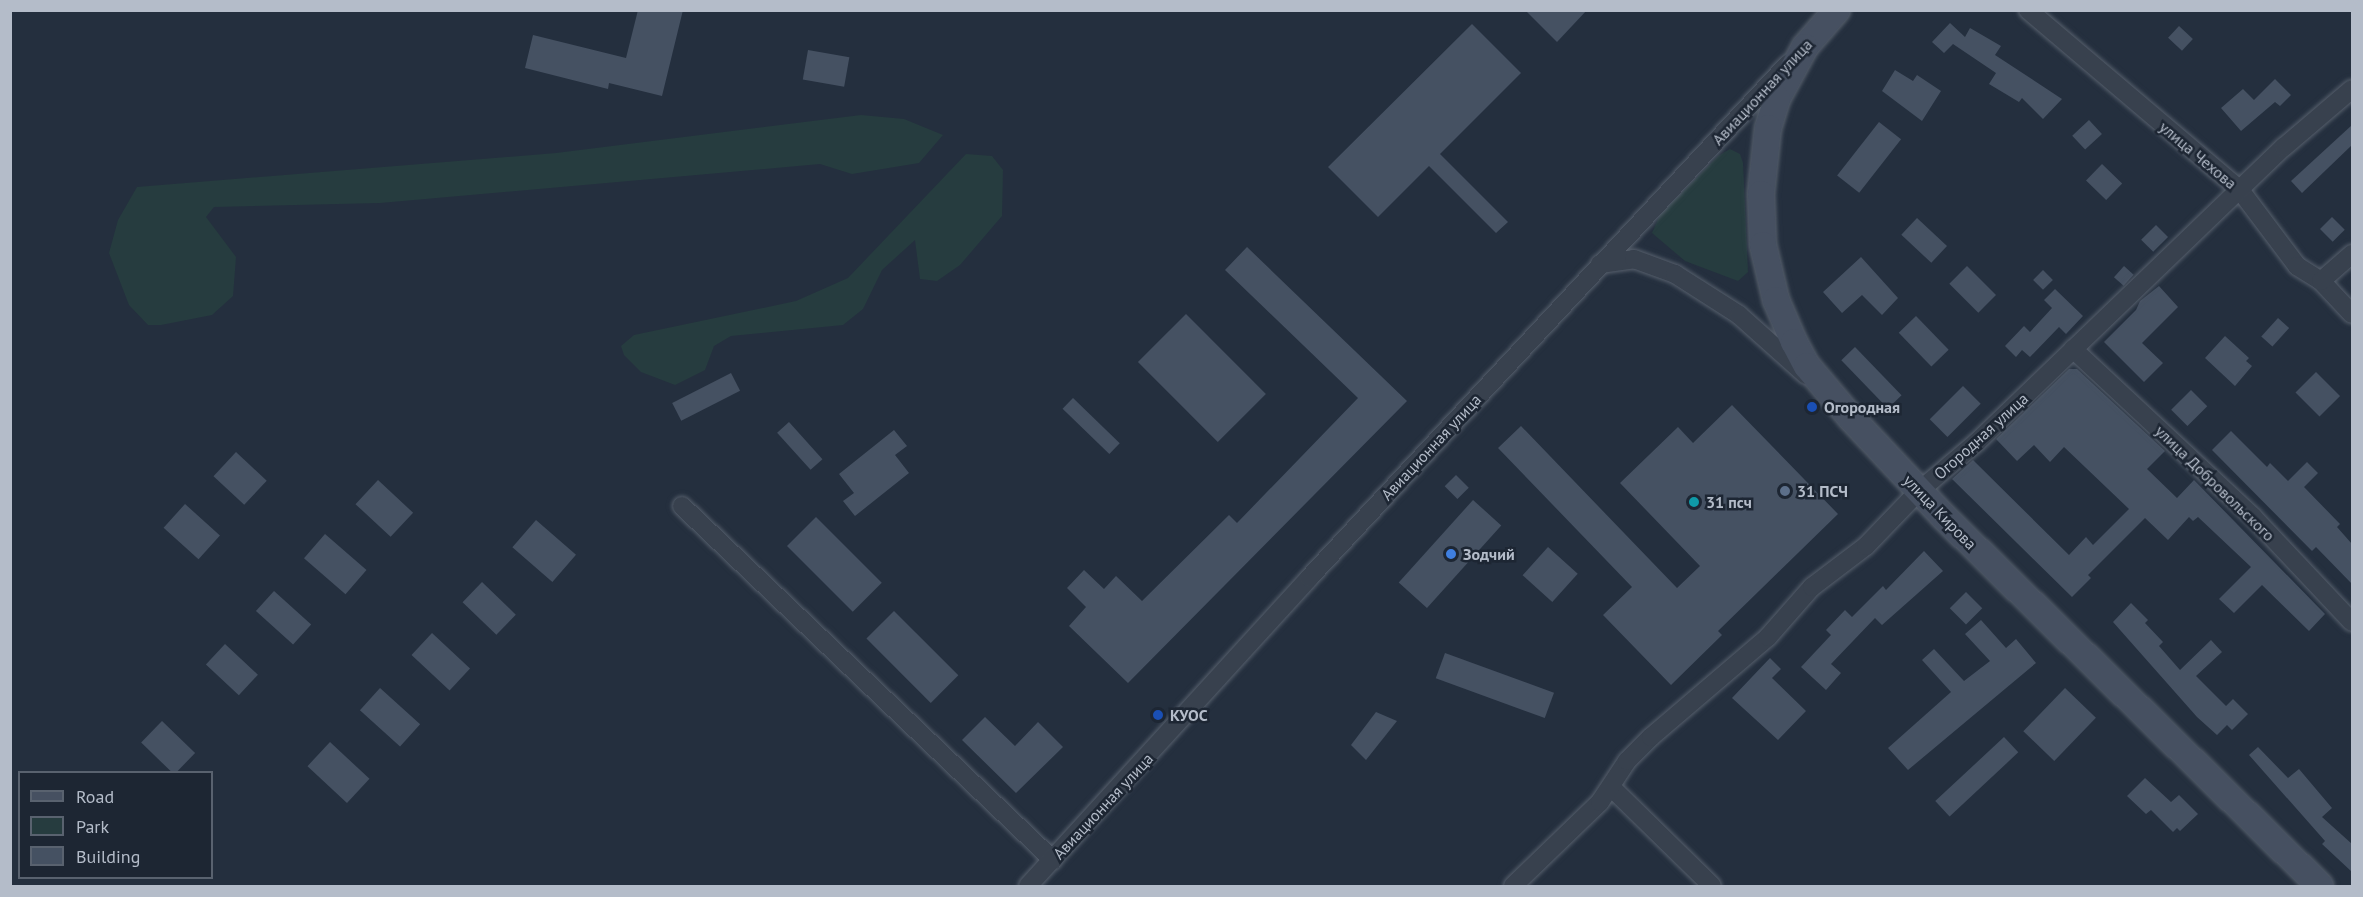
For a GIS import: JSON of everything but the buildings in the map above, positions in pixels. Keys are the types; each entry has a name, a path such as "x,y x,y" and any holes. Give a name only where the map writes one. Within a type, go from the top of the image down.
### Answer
{"main road":[{"name":"Авиационная улица","path":"1804,47 1837,10"},
{"name":"улица Кирова","path":"1804,47 1777,99 1768,128 1761,194 1763,245 1776,300 1794,342 1808,366 1851,418 1919,491 2320,886"}],"street":[{"name":"улица Чехова","path":"2028,10 2240,190 2297,266 2321,281 2352,314"},
{"name":"Авиационная улица","path":"1028,886 1600,264 1804,47"},
{"name":"Огородная улица","path":"1513,886 1611,787 1627,761 1651,737 1768,637 1812,587 1866,546 1919,491 1977,442 2240,190 2352,89"},
{"path":"2321,281 2352,254"},
{"path":"1600,264 1618,259 1642,261 1704,290 1769,340 1851,418"},
{"name":"улица Добровольского","path":"2073,349 2253,517 2352,622"},
{"path":"682,506 1053,860"},
{"path":"1611,787 1712,886"}],"green space":[{"path":"861,115 904,119 943,135 919,163 852,174 820,164 380,203 214,207 206,217 236,257 233,296 212,315 161,325 148,325 129,305 109,253 118,220 137,187 556,153"},
{"path":"1730,149 1740,154 1743,163 1748,272 1738,281 1685,261 1652,233 1660,215 1718,156"},
{"path":"966,154 992,156 1003,170 1002,216 960,265 937,281 920,279 915,240 882,270 863,309 843,325 731,336 714,346 705,370 675,385 641,372 624,355 621,346 634,335 796,301 848,278"}],"place":[{"name":"Огородная","path":"1812,407"},
{"name":"31 ПСЧ","path":"1785,491"},
{"name":"31 псч","path":"1694,502"},
{"name":"Зодчий","path":"1451,554"},
{"name":"КУОС","path":"1158,715"}]}
